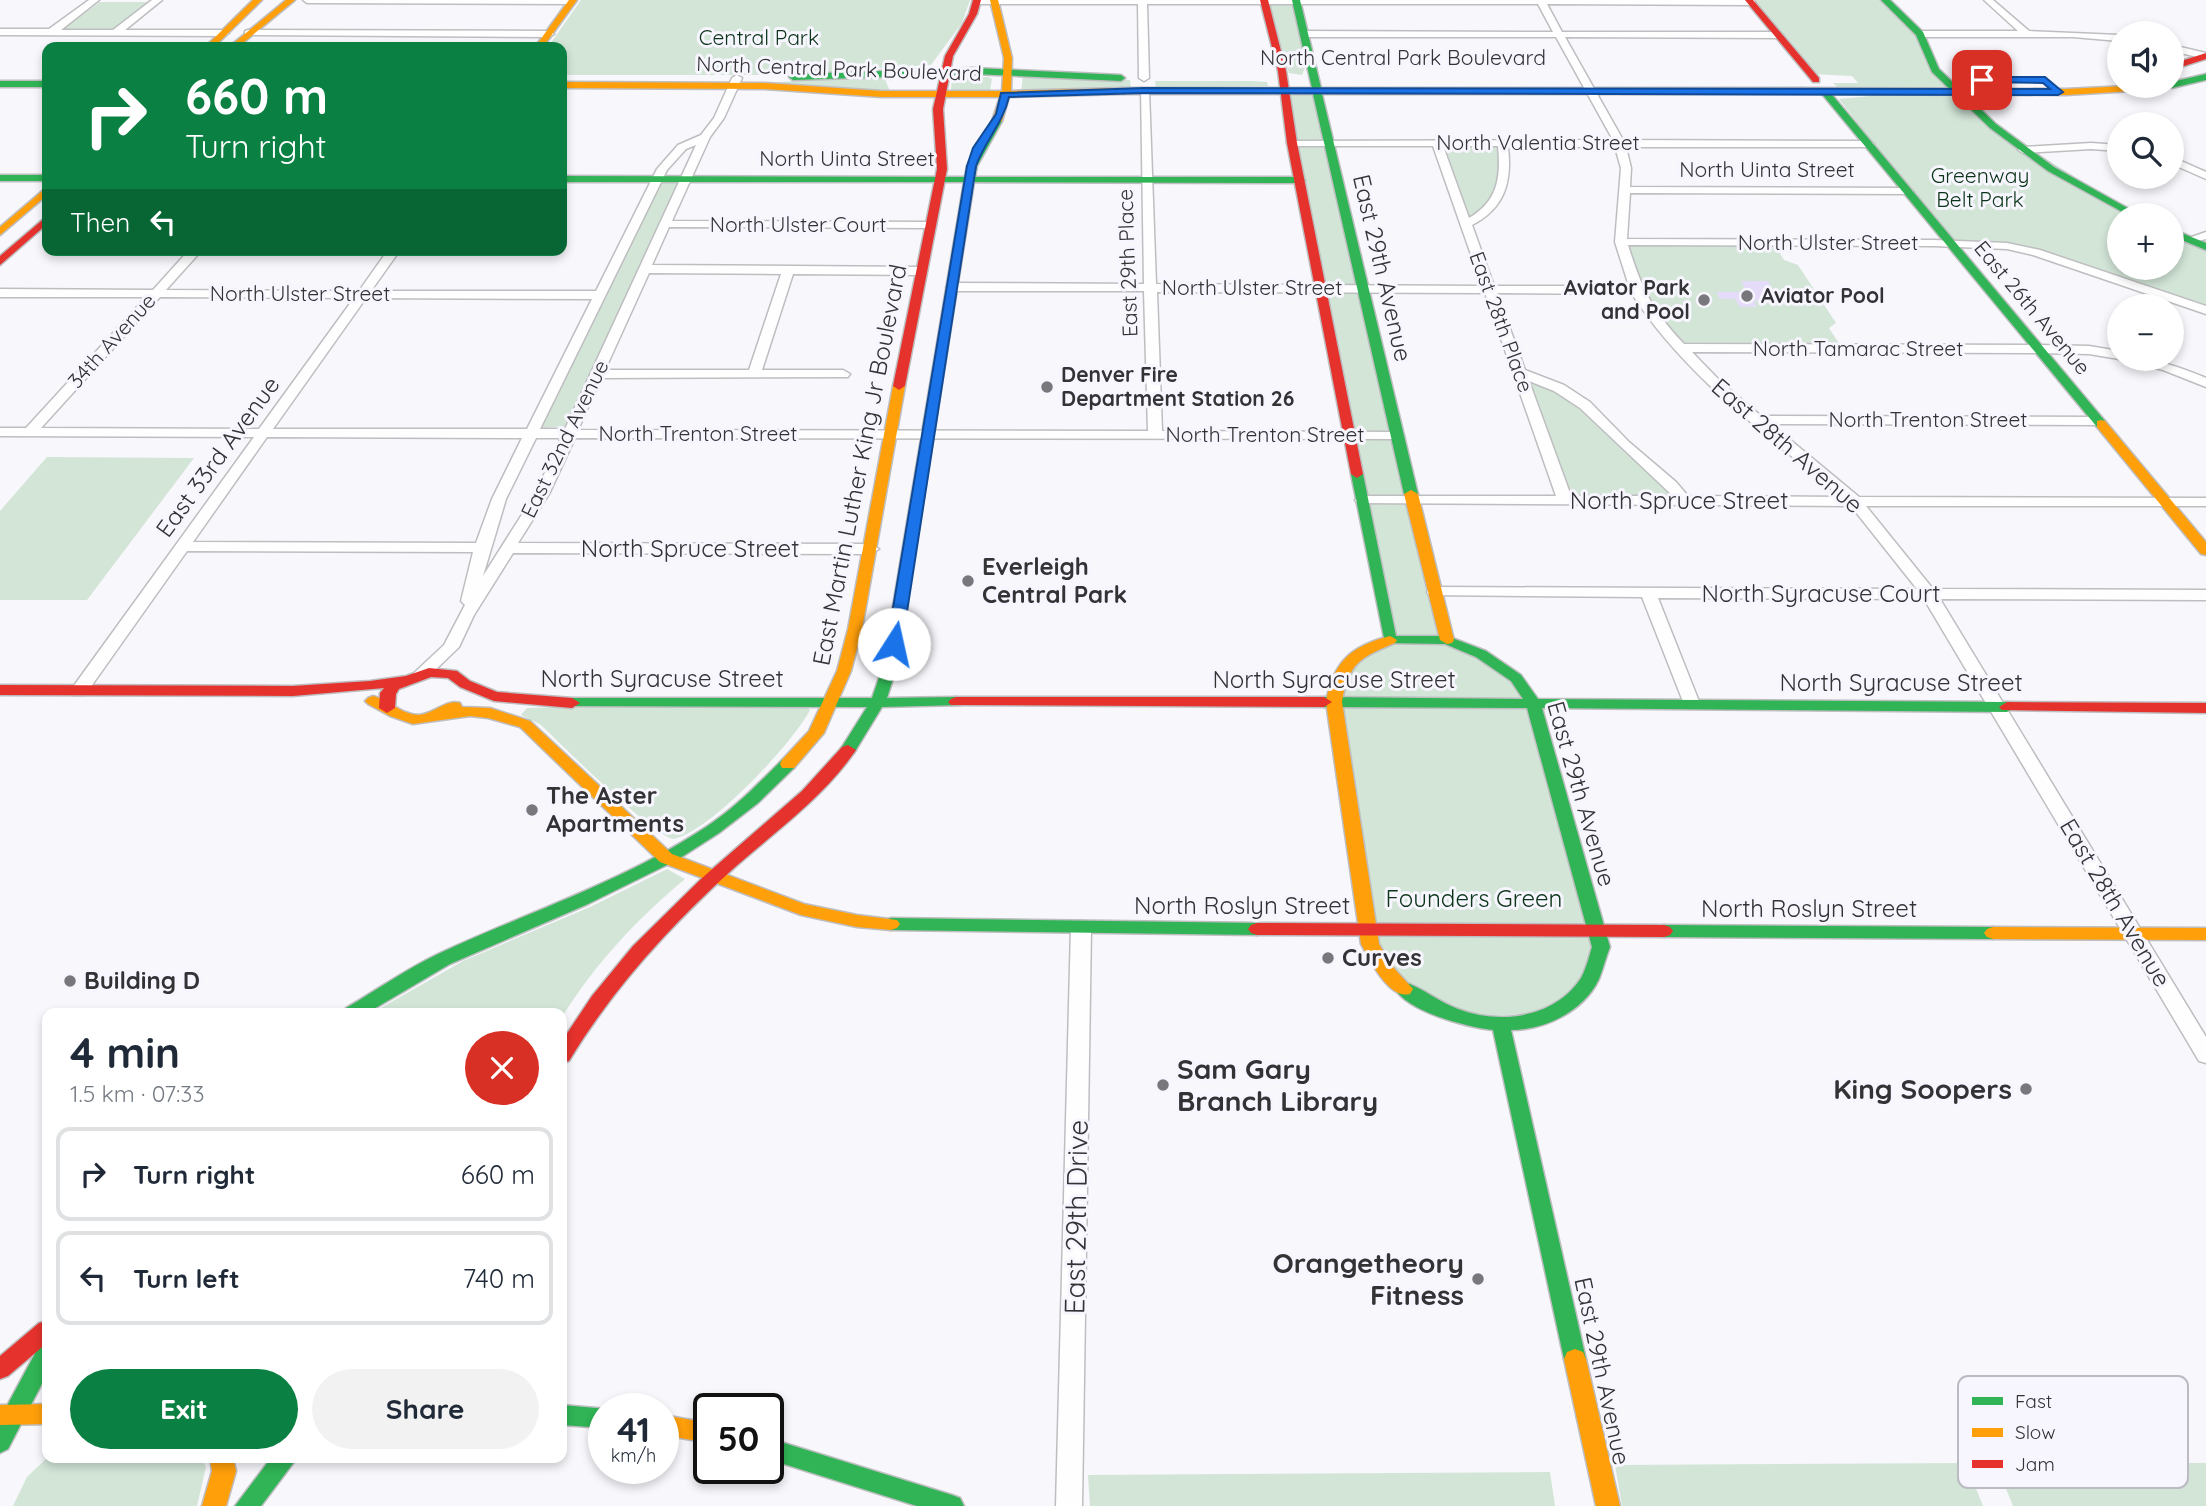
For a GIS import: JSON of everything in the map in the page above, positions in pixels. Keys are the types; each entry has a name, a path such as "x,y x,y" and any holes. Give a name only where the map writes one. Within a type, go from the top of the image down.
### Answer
{"street":[{"path":"50,33 95,0"},
{"path":"115,33 158,0"},
{"path":"229,40 258,0"},
{"path":"0,33 115,33 229,40 248,33 291,0"},
{"path":"307,0 573,0"},
{"path":"248,33 544,41 573,0"},
{"path":"977,0 1750,1"},
{"name":"East Martin Luther King Jr Boulevard","path":"361,1008 442,960 586,899 666,858 726,821 772,783 805,748 831,702 849,653 940,180 943,160 937,116 945,71 949,55 973,14 977,0"},
{"path":"567,1048 606,986 713,877 769,831 825,777 866,723 878,702 886,682 897,629 969,180 975,154 1000,114 1005,94 1007,48 994,18 994,0"},
{"path":"1885,0 1920,34 1942,86 2023,150 2112,203"},
{"path":"1988,0 2027,34"},
{"name":"East 29th Place","path":"1142,1 1155,435"},
{"path":"1264,1 1284,85 1292,143 1390,640"},
{"name":"East 29th Avenue","path":"1296,1 1447,640 1481,654 1516,678 1533,703 1597,930 1601,951 1596,971 1583,992 1562,1010 1534,1021 1502,1025 1608,1506"},
{"name":"East 28th Avenue","path":"1540,1 1620,144 1626,168 1621,242 1636,290 1657,323 1678,348 1716,385 1855,501 1929,594 2206,1055"},
{"name":"East 26th Avenue","path":"1750,1 1778,35 1832,86 1869,144 2206,551"},
{"path":"1305,34 1778,35"},
{"path":"1920,34 2107,37"},
{"path":"2184,51 2206,56"},
{"path":"2184,63 2206,56"},
{"name":"North Central Park Boulevard","path":"567,85 735,82 945,71 1007,71 1144,84"},
{"path":"0,76 42,76"},
{"name":"North Central Park Boulevard","path":"1942,86 2107,77"},
{"name":"North Central Park Boulevard","path":"567,78 735,82 849,93 941,94 1005,94 1144,84 1942,86 2058,92 2107,89"},
{"path":"2184,83 2206,78"},
{"path":"2045,80 2058,92"},
{"name":"East 32nd Avenue","path":"422,673 451,647 466,615 542,494 705,136 719,118 735,82"},
{"path":"0,84 42,84"},
{"name":"East 32nd Avenue","path":"466,615 482,548 499,499 657,179 670,157 692,141 705,136"},
{"name":"North Valentia Street","path":"1292,143 1869,144"},
{"name":"East 28th Place","path":"1437,143 1565,500"},
{"path":"1466,224 1491,210 1498,198 1505,173 1503,143"},
{"path":"2023,150 2107,147"},
{"path":"2184,166 2206,176"},
{"path":"0,178 42,178"},
{"name":"North Uinta Street","path":"567,179 1300,180"},
{"name":"North Uinta Street","path":"1626,190 1908,191"},
{"path":"0,232 42,194"},
{"path":"0,262 42,224"},
{"name":"North Ulster Court","path":"665,224 930,225"},
{"path":"2189,240 2206,236"},
{"path":"2184,238 2206,247"},
{"name":"North Ulster Street","path":"1621,242 1951,243 2007,246 2036,252 2206,310"},
{"name":"34th Avenue","path":"29,433 190,256"},
{"name":"East 33rd Avenue","path":"79,691 390,256"},
{"path":"644,269 921,271"},
{"path":"754,374 788,270"},
{"name":"North Ulster Street","path":"952,287 1636,290"},
{"name":"North Ulster Street","path":"0,293 600,295"},
{"name":"North Tamarac Street","path":"1678,348 2039,349 2107,353"},
{"path":"2178,371 2206,383"},
{"path":"1520,373 1559,388 1585,405 1671,485 1684,501"},
{"path":"598,374 843,374"},
{"name":"North Trenton Street","path":"1759,420 2098,421"},
{"name":"North Trenton Street","path":"0,432 1397,436"},
{"name":"North Spruce Street","path":"1362,500 2206,502"},
{"path":"182,547 482,548"},
{"name":"North Spruce Street","path":"509,548 871,549"},
{"name":"North Syracuse Court","path":"1435,593 2206,595"},
{"path":"1648,593 1692,704"},
{"path":"1447,640 1390,640 1354,655 1336,675 1334,702 1366,929 1380,965 1398,985 1426,1003 1466,1019 1502,1025"},
{"name":"East 32nd Avenue","path":"451,647 458,679"},
{"path":"0,690 293,691 377,685 404,680 422,673"},
{"name":"North Syracuse Street","path":"422,673 458,679 494,696 531,702 1334,702 2206,708"},
{"path":"442,714 462,700 466,692 458,679"},
{"path":"387,708 388,693 404,680"},
{"path":"293,691 306,695 362,699 387,708 402,718 422,719 470,711 490,713 525,724 666,858"},
{"name":"North Roslyn Street","path":"666,858 801,909 857,921 913,926 2206,934"},
{"name":"East 29th Drive","path":"1069,1506 1081,928"},
{"path":"0,1369 42,1334"},
{"path":"0,1441 7,1415 42,1361"},
{"path":"7,1415 42,1414"},
{"path":"567,1415 588,1417"},
{"path":"784,1453 952,1506"},
{"path":"214,1506 224,1471 222,1463"},
{"path":"247,1506 281,1463"}],"green space":[{"name":"Central Park","path":"581,0 970,0 962,23 931,65 773,75 567,75 567,42 552,42"},
{"path":"1296,0 1306,65 1302,75 1289,73 1264,1"},
{"name":"Greenway Belt Park","path":"1749,0 1885,0 1903,15 1933,66 1993,126 2117,203 2107,203 2107,277 2022,249 1951,243 1839,99 1870,96 1839,89 1833,83 1858,83 1852,76 1811,74"},
{"path":"100,2 150,2 114,30 62,30"},
{"path":"888,74 886,82 890,91 752,84"},
{"path":"1023,75 1130,80 1131,89 1021,93"},
{"path":"988,77 992,79 990,90 951,90 952,79"},
{"path":"1155,81 1252,81 1267,82 1268,86 1156,88"},
{"name":"Founders Green","path":"1285,90 1317,90 1447,640 1516,678 1601,947 1562,1010 1466,1019 1380,965 1336,675 1390,641"},
{"path":"1437,143 1503,143 1498,198 1466,224"},
{"path":"679,182 566,426 541,428 660,183"},
{"name":"Greenway Belt Park","path":"2184,237 2206,247 2206,310 2184,303 2184,294 2158,294 2116,280 2184,280"},
{"path":"1621,242 1774,243 1784,260 1798,265 1836,323 1829,328 1842,348 1678,348 1657,323"},
{"path":"1520,373 1559,388 1684,501 1565,500"},
{"path":"47,457 194,458 87,600 0,600 0,511"},
{"path":"602,706 810,710 801,725 749,785 707,821 689,833 673,839 646,822 541,725 521,715 527,708"},
{"path":"667,869 685,879 618,943 567,1009 381,1008 463,961 590,907"},
{"path":"42,1463 204,1463 206,1467 197,1506 13,1506 27,1477"},
{"path":"1958,1463 1958,1488 1976,1488 1983,1506 1622,1506 1615,1465"},
{"path":"2188,1463 2206,1463 2206,1506 2013,1506 2006,1488 2188,1488"},
{"path":"1550,1472 1555,1506 1090,1506 1088,1475"}],"shaded area":[{"name":"Aviator Pool","path":"1741,281 1768,281 1780,301 1754,301 1757,307 1740,307 1735,299 1720,299 1716,292 1747,292"}],"traffic: fast":[{"path":"1296,0 1411,494"},
{"path":"1885,0 1920,34 1935,70 1993,126 2051,169 2113,203"},
{"path":"793,77 974,71 1121,78"},
{"path":"2184,82 2206,77"},
{"path":"0,84 42,84"},
{"path":"1123,91 1800,91"},
{"path":"1825,92 2101,424"},
{"path":"848,750 878,701 890,666 972,166 997,121"},
{"path":"0,178 42,178"},
{"path":"567,179 1300,180"},
{"path":"2184,237 2206,247"},
{"path":"1357,474 1390,640"},
{"path":"1390,640 1447,640 1481,654 1516,678 1533,703 1601,947 1590,979 1571,1002 1547,1016 1520,1023 1490,1023 1460,1017 1430,1005 1404,989"},
{"path":"572,703 956,702"},
{"path":"1324,702 2007,707"},
{"path":"361,1008 444,959 582,900 671,856 713,830 753,799 788,764"},
{"path":"891,924 1257,929"},
{"path":"1664,931 1993,933"},
{"path":"1501,1025 1575,1359"},
{"path":"0,1442 42,1362"},
{"path":"567,1415 588,1417"},
{"path":"784,1453 952,1506"},
{"path":"247,1506 281,1463"}],"traffic: slow":[{"path":"214,42 258,0"},
{"path":"239,42 291,0"},
{"path":"543,42 573,0"},
{"path":"994,0 1008,58 1006,93 997,121"},
{"path":"567,85 765,86 882,94 1123,91"},
{"path":"1800,91 2066,92 2107,90"},
{"path":"0,232 42,194"},
{"path":"788,764 816,733 844,671 855,629 899,386"},
{"path":"2101,424 2206,551"},
{"path":"1411,494 1447,640"},
{"path":"1390,640 1366,650 1350,661 1340,677 1334,702 1370,944 1385,970 1404,989"},
{"path":"373,701 404,717 422,720 455,706"},
{"path":"442,714 470,711 490,713 525,724 666,858 801,909 857,921 891,924"},
{"path":"1993,933 2206,934"},
{"path":"1575,1359 1608,1506"},
{"path":"0,1415 42,1414"},
{"path":"679,1428 693,1430"},
{"path":"214,1506 224,1471 222,1463"}],"traffic: jam":[{"path":"899,386 942,169 938,109 949,56 973,14 977,0"},
{"path":"1264,0 1282,71 1292,143 1357,474"},
{"path":"1749,0 1816,80"},
{"path":"2184,63 2206,56"},
{"path":"0,262 42,224"},
{"path":"387,708 388,693 394,686 429,672 452,674 465,684 494,696 572,703"},
{"path":"0,690 293,691 370,686 404,680"},
{"path":"956,702 1324,702"},
{"path":"2007,707 2206,708"},
{"path":"567,1048 618,975 661,927 808,794 848,750"},
{"path":"1257,929 1664,931"},
{"path":"0,1369 42,1334"}],"place":[{"name":"Aviator Pool","path":"1747,296"},
{"name":"Aviator Park and Pool","path":"1704,300"},
{"name":"Denver Fire Department Station 26","path":"1047,387"},
{"name":"Everleigh Central Park","path":"968,581"},
{"name":"The Aster Apartments","path":"532,810"},
{"name":"Curves","path":"1328,958"},
{"name":"Building D","path":"70,981"},
{"name":"Sam Gary Branch Library","path":"1163,1085"},
{"name":"King Soopers","path":"2026,1089"},
{"name":"Orangetheory Fitness","path":"1478,1279"}],"route":[{"path":"894,644 972,166 978,148 1000,114 1005,94 1144,90 2058,92 2045,80 1982,80"}]}
